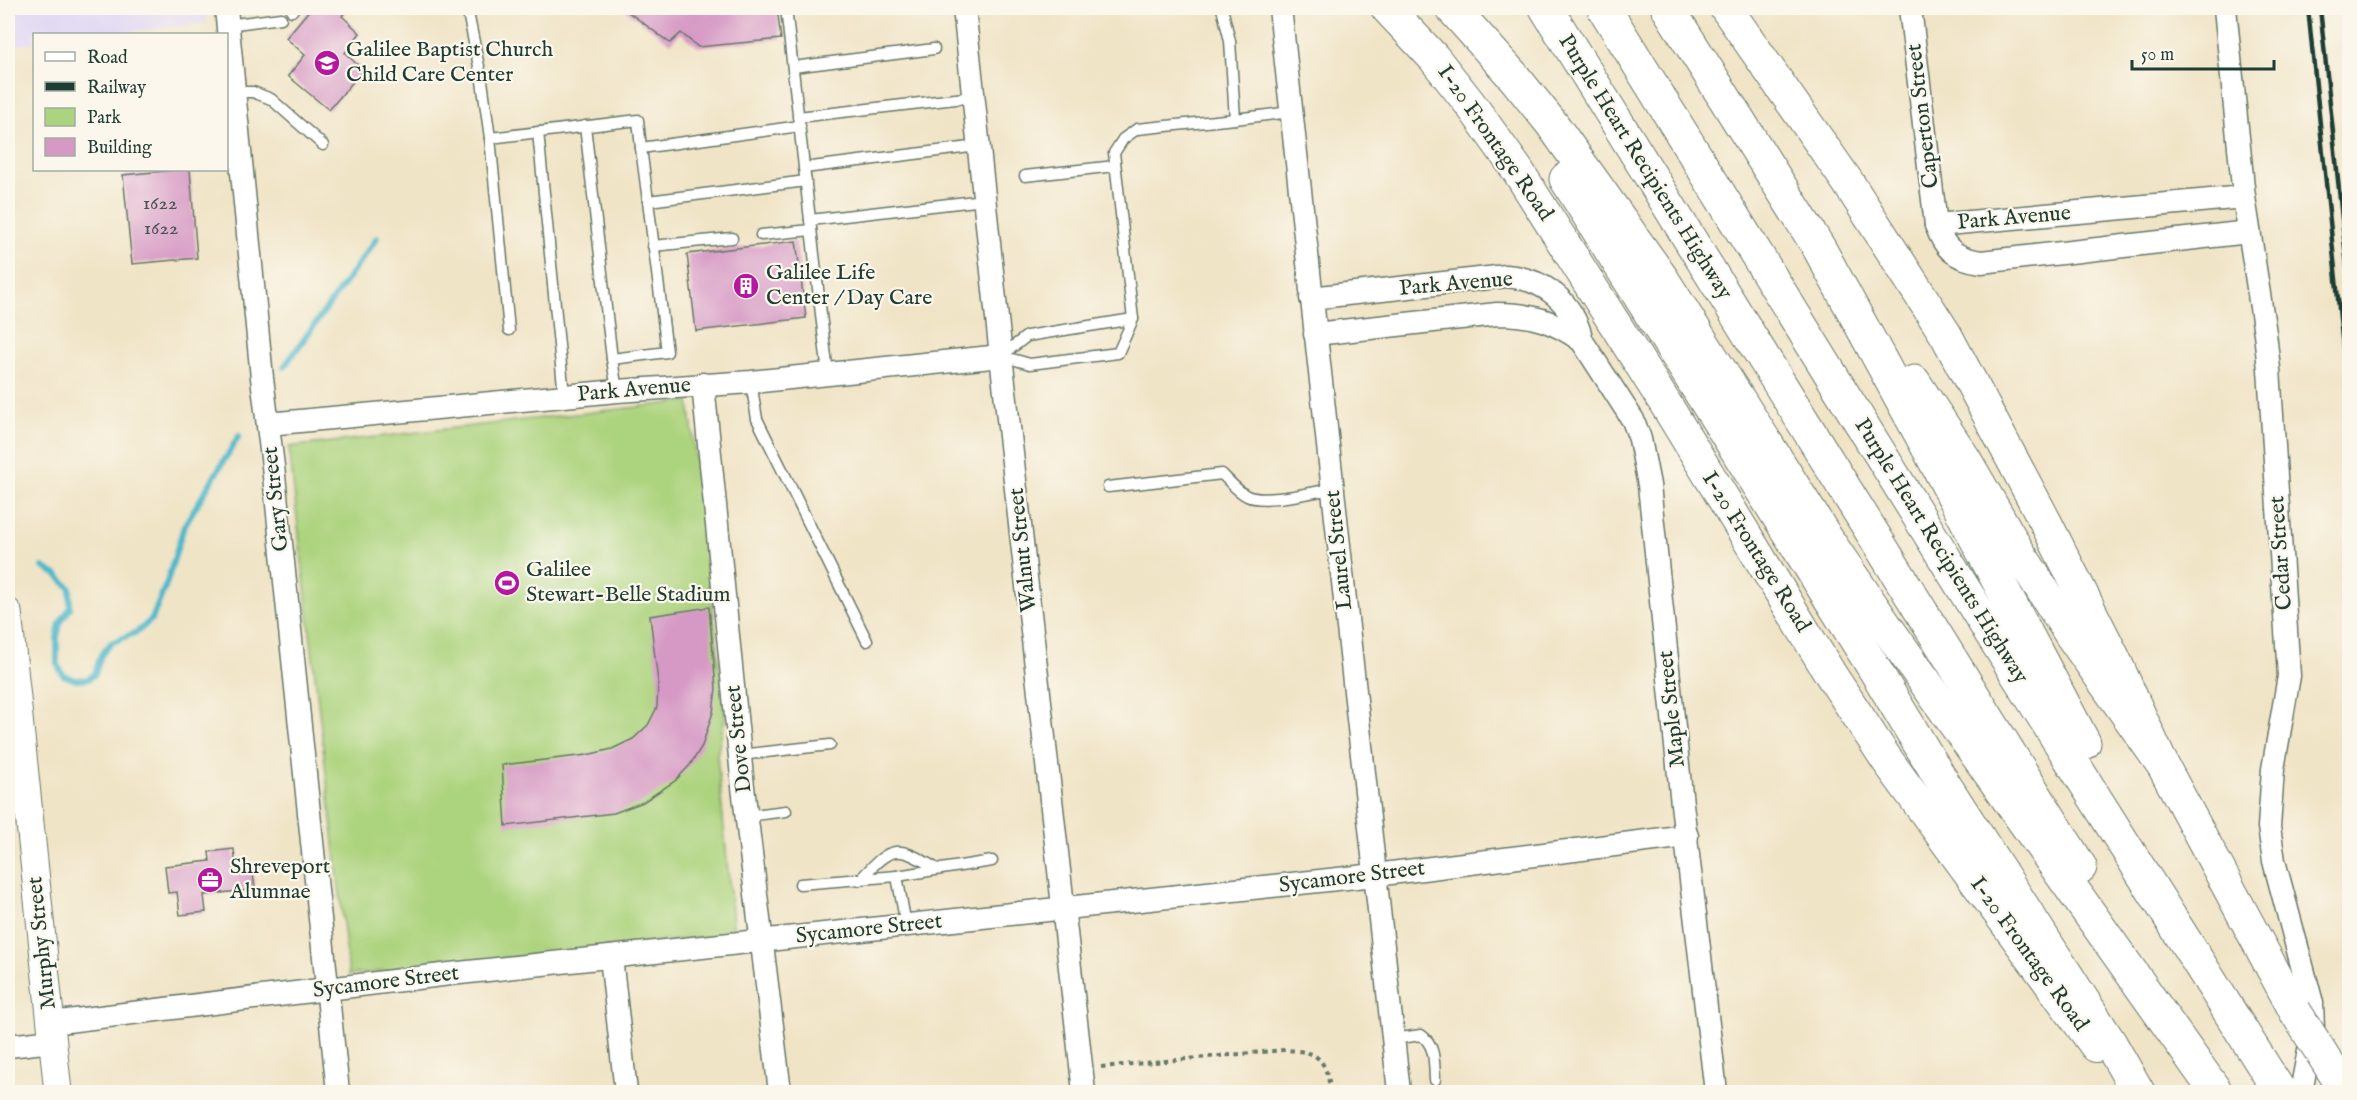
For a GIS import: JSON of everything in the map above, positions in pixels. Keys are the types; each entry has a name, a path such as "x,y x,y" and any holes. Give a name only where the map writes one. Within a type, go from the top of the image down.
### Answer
{"highway":[{"path":"1442,8 1506,91 1557,166 1872,665 1942,781 2110,1043 2138,1092"},
{"path":"1452,8 1514,77 1552,124 1663,280 1828,541 1887,628 2217,1092"},
{"name":"Purple Heart Recipients Highway","path":"1546,8 1951,655 2217,1092"},
{"name":"Purple Heart Recipients Highway","path":"1604,8 1991,633 2280,1092"},
{"path":"1668,8 1819,248 1925,442 2208,978"},
{"path":"1819,248 1902,363 1965,460 2017,550 2072,636 2162,762"}],"main road":[{"name":"I-20 Frontage Road","path":"1387,8 1446,74 1518,171 1665,403 1831,675 1887,759 2113,1070 2133,1092"},
{"path":"1726,8 1848,181 1946,335 2050,531 2114,658 2162,762 2295,1011 2346,1092"}],"street":[{"name":"Walnut Street","path":"964,8 1084,1092"},
{"name":"Laurel Street","path":"1280,8 1399,1092"},
{"name":"Caperton Street","path":"1910,8 1936,225"},
{"name":"Cedar Street","path":"2225,8 2244,197 2265,333 2288,655 2287,692 2273,769 2269,827 2274,861 2312,1004 2313,1029 2301,1092"},
{"name":"Gary Street","path":"226,16 228,33"},
{"name":"Gary Street","path":"228,35 338,1092"},
{"name":"Park Avenue","path":"2244,197 1936,225 1941,240 1952,252 1965,260 1981,262 2249,232"},
{"name":"Park Avenue","path":"1311,298 1506,276 1520,277 1545,286 1566,304 1579,328 1582,341"},
{"name":"Park Avenue","path":"1315,334 1497,314 1520,314 1543,318 1564,327 1582,341"},
{"name":"Maple Street","path":"1582,341 1633,420 1640,439 1649,485 1716,1092"},
{"name":"Park Avenue","path":"268,424 617,391 751,382 1001,356"},
{"name":"Dove Street","path":"703,384 740,755 780,1092"},
{"name":"Murphy Street","path":"8,612 58,1092"},
{"name":"Sycamore Street","path":"8,1046 52,1032 327,990 611,957 1375,875 1687,836"},
{"path":"611,957 626,1092"}],"lane":[{"path":"467,8 482,81 490,138 509,330"},
{"path":"786,8 828,374"},
{"path":"1222,8 1230,41 1235,119"},
{"path":"226,16 281,18"},
{"path":"793,67 934,49"},
{"path":"234,92 253,92 272,99 323,145"},
{"path":"641,148 973,97"},
{"path":"1001,356 1027,336 1133,319 1114,153 1123,139 1137,129 1291,112"},
{"path":"490,138 638,120 667,352 612,359"},
{"path":"585,126 617,391"},
{"path":"538,132 564,396"},
{"path":"804,168 978,146"},
{"path":"1025,176 1115,166"},
{"path":"648,201 806,181"},
{"path":"761,235 811,225 984,200"},
{"path":"653,246 732,238"},
{"name":"Park Avenue","path":"1001,356 1029,364 1118,353 1133,319"},
{"path":"751,382 757,419 867,642"},
{"path":"1108,487 1222,474 1235,488 1248,497 1264,499 1332,489"},
{"path":"740,755 830,745"},
{"path":"747,816 786,811"},
{"path":"860,880 879,859 893,851 909,852 937,869"},
{"path":"800,884 897,876 992,861"},
{"path":"897,876 906,925"},
{"path":"1393,1039 1421,1035 1427,1039 1432,1047 1436,1080"}],"path":[{"path":"1099,1067 1284,1050 1304,1051 1316,1056 1324,1066 1332,1092"}],"shaded area":[{"path":"8,8 206,8 207,23 117,33 33,33 33,43 8,46"}],"green space":[{"name":"Galilee Stewart-Belle Stadium","path":"689,401 725,718 717,755 734,934 349,975 289,447"}],"building":[{"name":"Galilee Baptist Church Child Care Center","path":"311,8 348,8 342,16 360,33 345,53 363,70 329,110 288,76 305,55 286,38"},
{"path":"623,8 777,8 781,39 698,47 681,33 670,43"},
{"path":"190,171 197,258 132,264 123,175"},
{"name":"Galilee Life Center / Day Care","path":"796,241 806,318 696,331 687,254"},
{"path":"709,607 716,688 713,712 702,746 690,765 675,781 643,802 614,813 506,826 502,765 587,755 612,749 633,739 648,725 657,707 658,682 650,616"},
{"name":"Shreveport Alumnae","path":"234,849 236,868 252,866 255,889 204,895 206,912 180,915 177,892 168,893 165,866 210,861 209,852"}],"waterway":[{"path":"284,367 377,238"},
{"path":"43,567 57,575 70,588 70,608 60,623 57,638 57,663 63,675 76,680 88,679 95,674 101,655 111,643 137,632 152,619 167,582 184,526 239,436"}],"railway":[{"path":"2308,8 2350,415"},
{"path":"2320,8 2350,295"}],"place":[{"name":"Galilee Baptist Church Child Care Center","path":"327,63"},
{"name":"Galilee Life Center / Day Care","path":"746,286"},
{"name":"Galilee Stewart-Belle Stadium","path":"507,583"},
{"name":"Shreveport Alumnae","path":"210,880"}]}
